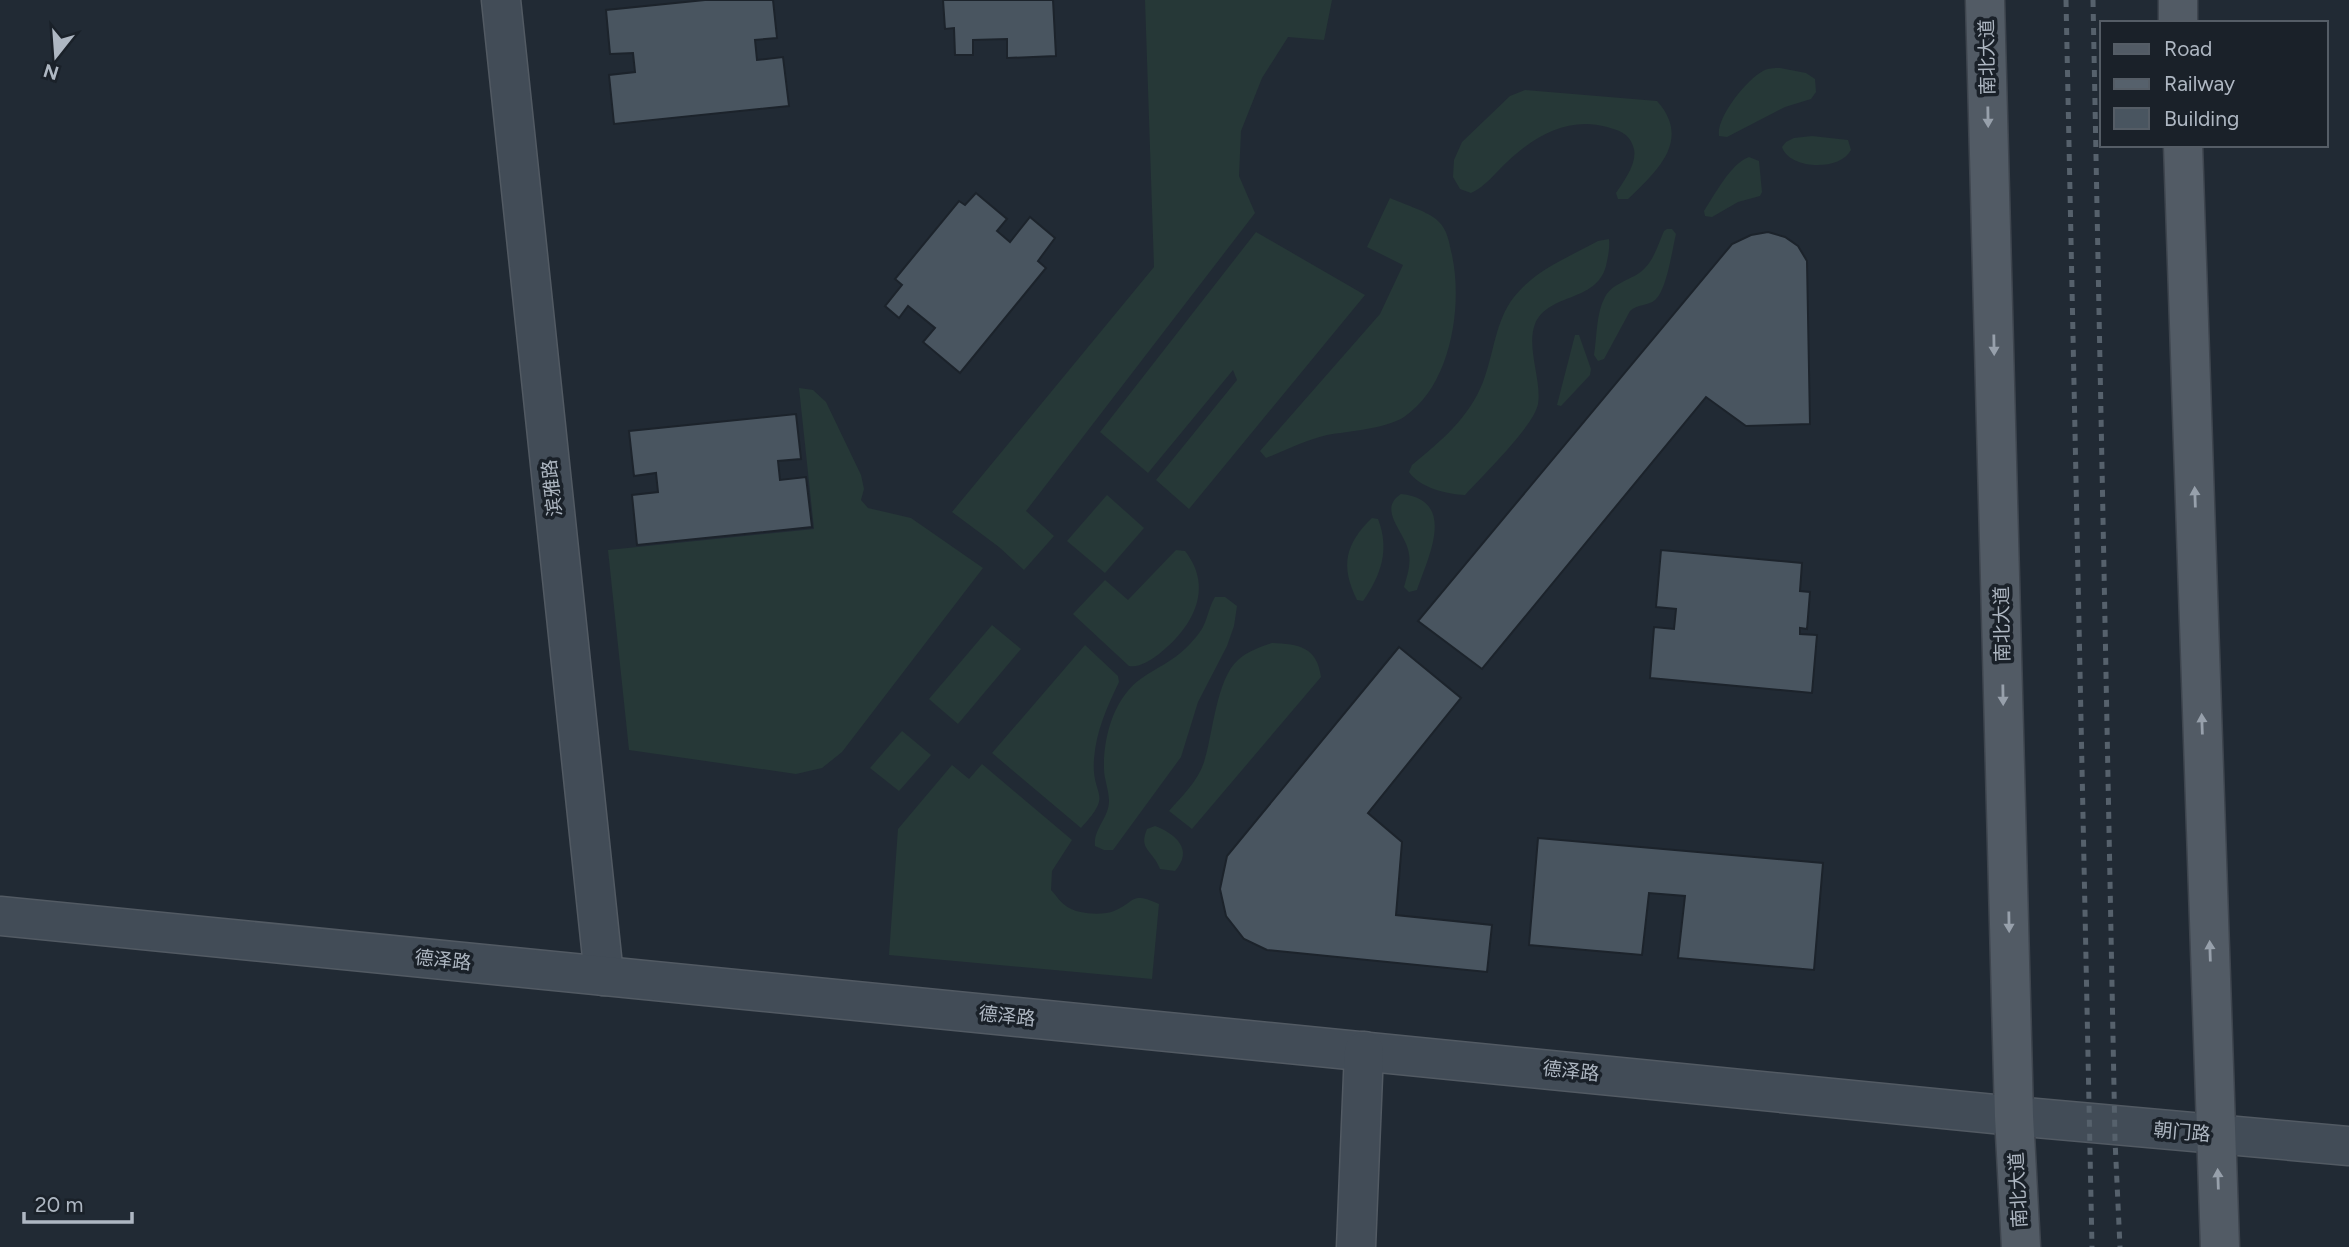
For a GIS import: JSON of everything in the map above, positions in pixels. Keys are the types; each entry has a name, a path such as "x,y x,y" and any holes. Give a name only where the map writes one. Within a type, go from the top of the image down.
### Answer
{"main road":[{"name":"南北大道","path":"1985,0 2014,1116 2021,1247"},
{"path":"2178,0 2178,21"},
{"path":"2183,147 2220,1247"}],"street":[{"name":"滨雅路","path":"501,0 604,976"},
{"name":"德泽路","path":"0,916 2014,1116"},
{"path":"1356,1247 1364,1051"},
{"name":"朝门路","path":"2014,1116 2349,1146"}],"shaded area":[{"path":"1145,0 1332,0 1324,40 1288,37 1262,78 1241,131 1239,176 1255,213 1026,511 1054,536 1024,570 999,547 952,512 1154,267"},
{"path":"1780,68 1806,73 1815,79 1816,92 1811,99 1785,107 1727,137 1719,136 1722,120 1741,91 1763,71"},
{"path":"1525,90 1657,101 1667,115 1671,142 1659,166 1628,199 1618,199 1616,193 1634,161 1634,149 1630,140 1621,132 1593,124 1566,126 1540,137 1517,153 1476,190 1471,193 1460,189 1453,177 1454,160 1462,142 1510,96"},
{"path":"1812,136 1848,140 1851,150 1836,162 1815,165 1794,160 1782,147 1794,138"},
{"path":"1749,157 1759,161 1762,192 1760,196 1738,202 1712,217 1705,216 1704,211 1724,181 1742,160"},
{"path":"1390,198 1434,218 1444,228 1448,237 1456,297 1450,344 1443,366 1420,403 1404,417 1377,427 1319,437 1266,458 1260,451 1380,314 1403,265 1367,247"},
{"path":"1667,229 1672,229 1676,234 1663,288 1655,300 1630,311 1604,359 1598,361 1594,355 1597,325 1605,297 1613,288 1648,265"},
{"path":"1256,232 1365,295 1189,509 1156,480 1237,380 1233,370 1148,473 1100,432"},
{"path":"1609,239 1606,266 1601,278 1583,292 1551,307 1535,324 1532,343 1538,404 1518,437 1465,495 1434,489 1414,478 1409,472 1412,465 1453,428 1477,395 1503,316 1522,287 1553,265 1598,241"},
{"path":"1575,335 1579,335 1591,369 1590,375 1561,406 1557,405"},
{"path":"799,388 813,390 826,402 861,475 864,489 861,500 868,508 911,518 983,568 842,752 822,768 796,774 629,750 608,550 814,529"},
{"path":"1401,494 1419,498 1429,507 1434,518 1432,547 1427,562 1417,590 1409,592 1404,587 1409,554 1391,507"},
{"path":"1107,495 1144,528 1105,573 1067,541"},
{"path":"1372,518 1378,519 1382,530 1382,562 1375,582 1363,601 1357,600 1348,576 1348,556 1356,537"},
{"path":"1176,550 1185,551 1194,565 1199,593 1196,607 1190,620 1171,644 1149,661 1129,666 1073,614 1105,580 1128,600"},
{"path":"1215,597 1225,597 1237,606 1234,626 1227,646 1198,702 1181,757 1113,850 1095,846 1096,834 1108,807 1104,757 1108,731 1117,707 1132,686 1176,657 1193,641 1203,627"},
{"path":"992,625 1021,649 958,724 929,699"},
{"path":"1272,643 1298,646 1311,653 1321,677 1192,829 1169,811 1201,769 1225,680 1238,660"},
{"path":"1085,645 1118,676 1119,682 1103,719 1095,749 1094,772 1099,800 1097,807 1081,828 992,753"},
{"path":"902,731 931,755 899,791 870,768"},
{"path":"982,764 1072,840 1052,871 1051,890 1070,909 1096,914 1109,913 1138,898 1159,904 1152,979 889,955 898,829 952,765 969,779"},
{"path":"1155,826 1176,838 1183,850 1183,856 1175,871 1160,869 1145,846 1147,829"}],"building":[{"path":"705,0 773,0 777,38 755,40 757,60 783,57 789,106 614,124 609,75 635,72 633,53 610,54 606,10"},
{"path":"943,0 1053,0 1056,56 1007,58 1007,39 973,40 973,55 955,55 954,28 945,29"},
{"path":"976,193 1007,219 997,231 1010,242 1030,217 1055,238 1038,261 1046,268 960,373 923,342 935,328 908,306 899,318 885,306 902,285 895,279 959,201 965,205"},
{"path":"1768,232 1785,237 1798,246 1807,261 1810,424 1746,426 1706,397 1482,669 1418,621 1732,244 1751,235"},
{"path":"796,414 801,459 778,461 780,480 806,477 812,527 637,545 632,495 658,492 656,473 634,476 629,431"},
{"path":"1661,550 1802,563 1800,591 1810,592 1807,629 1800,628 1800,634 1817,635 1812,693 1650,678 1654,627 1674,629 1676,609 1656,607"},
{"path":"1399,647 1461,698 1368,813 1402,842 1396,915 1492,925 1487,972 1267,950 1244,939 1226,916 1220,889 1227,856"},
{"path":"1538,838 1823,863 1814,970 1678,958 1685,896 1649,893 1642,955 1529,945"}],"railway":[{"path":"2066,0 2092,1247"},
{"path":"2093,0 2115,1140 2120,1247"}]}
